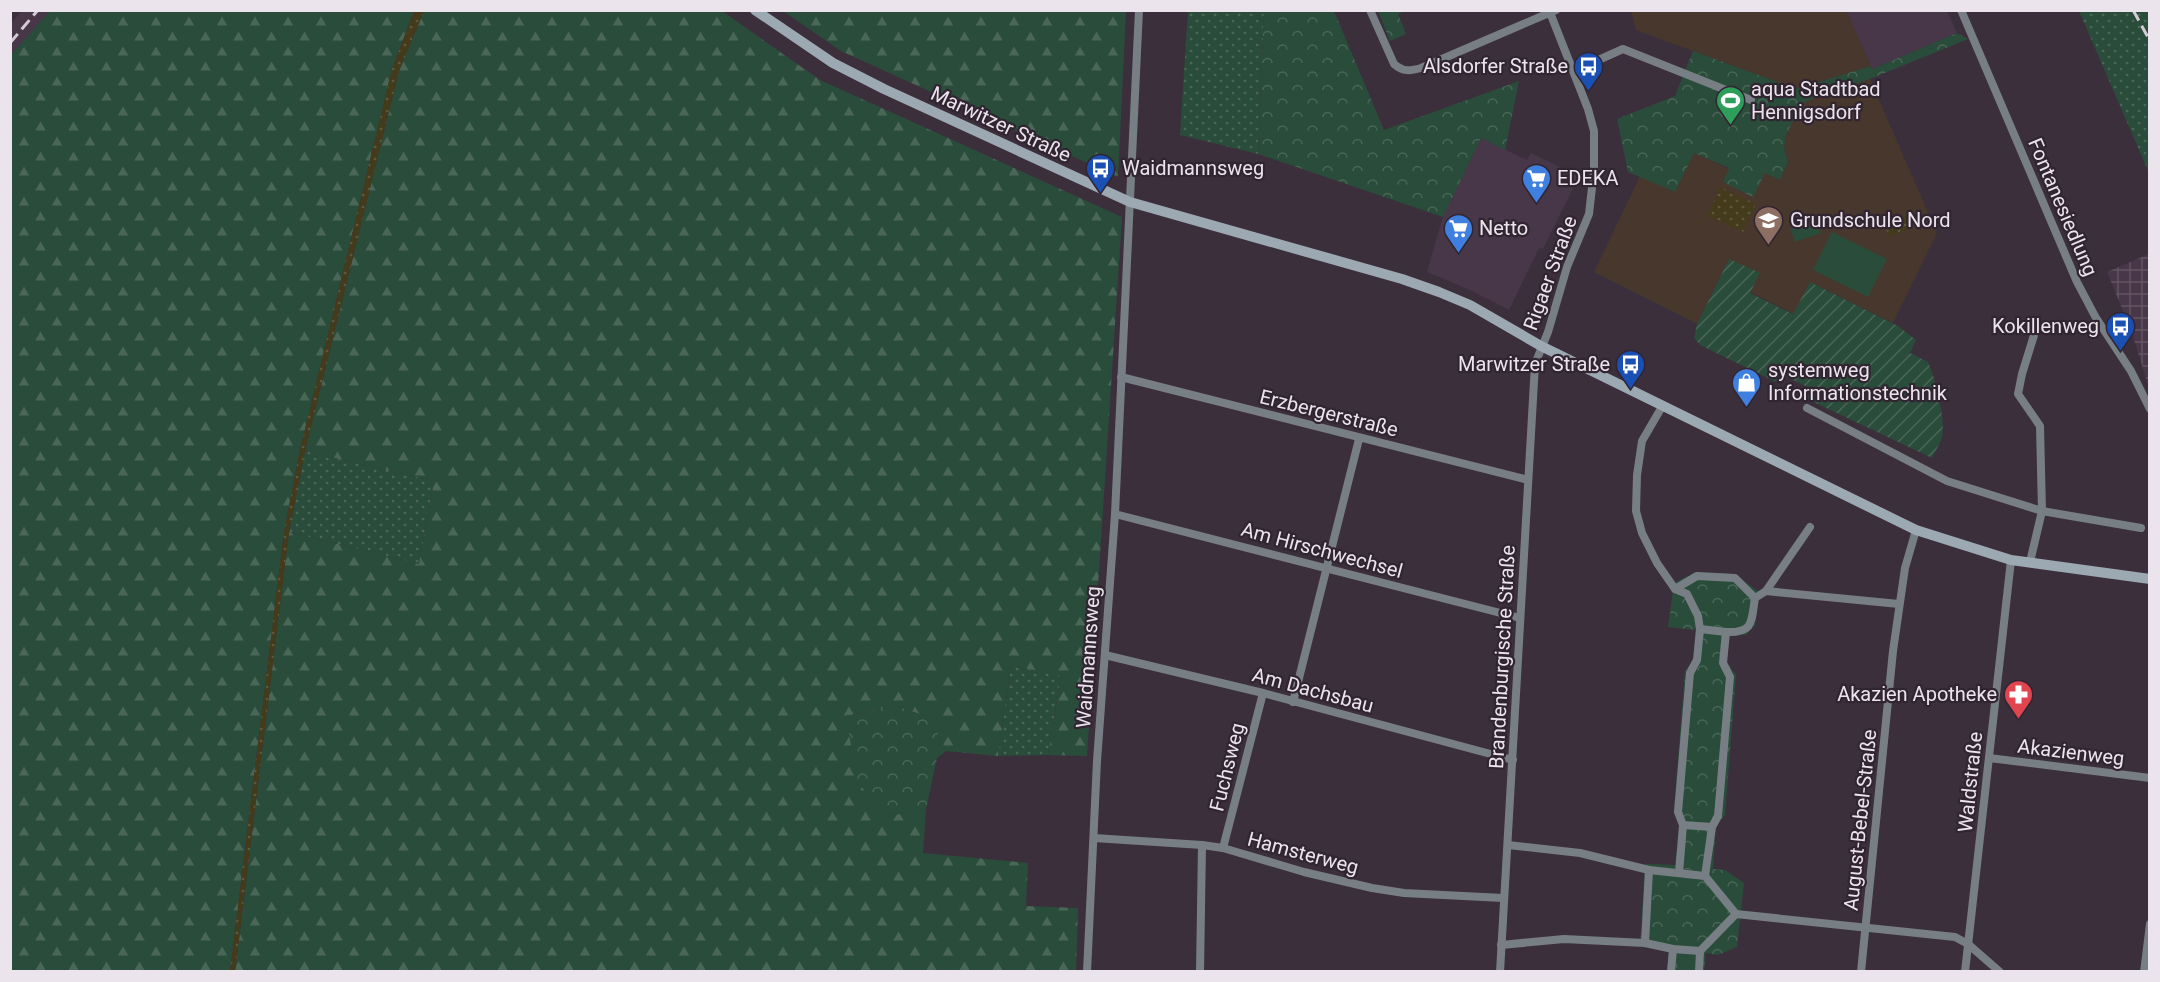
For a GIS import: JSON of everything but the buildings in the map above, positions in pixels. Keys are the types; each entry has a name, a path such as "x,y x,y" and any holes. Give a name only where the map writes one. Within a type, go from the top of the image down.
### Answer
{"main road":[{"name":"Marwitzer Straße","path":"756,10 843,69 884,90 1130,202 1402,279 1470,305 1541,346 1916,530 2011,560 2150,579"}],"street":[{"name":"Waidmannsweg","path":"1087,972 1097,761 1115,514 1139,10"},
{"path":"1370,10 1394,64 1400,70 1410,71 1552,12"},
{"name":"Fontanesiedlung","path":"1961,10 2077,282 2096,318 2131,371 2150,409"},
{"name":"Rigaer Straße","path":"1541,346 1548,332 1567,267 1589,214 1592,198 1594,130 1552,12"},
{"path":"1574,71 1623,49 1751,100"},
{"path":"2030,562 2042,511 2040,426 2018,394 2035,332"},
{"name":"Brandenburgische Straße","path":"1500,972 1532,388 1535,364 1541,346"},
{"name":"Erzbergerstraße","path":"1121,377 1528,480"},
{"path":"1663,405 1642,441 1637,475 1636,511 1638,524 1657,563 1675,589 1687,594 1698,616 1700,629 1697,660 1689,673 1678,812 1683,825 1679,873"},
{"path":"1807,408 1947,481 2042,511 2141,528"},
{"path":"1293,702 1359,439"},
{"name":"Am Hirschwechsel","path":"1115,514 1520,618"},
{"path":"1700,629 1726,632 1746,630 1751,623 1755,598 1766,591 1810,527"},
{"name":"August-Bebel-Straße","path":"1861,972 1899,604 1905,568 1916,530"},
{"name":"Waldstraße","path":"1965,972 2011,560"},
{"path":"1675,589 1697,576 1735,578 1755,598"},
{"path":"1766,591 1899,604"},
{"path":"1705,876 1712,827 1718,816 1730,678 1723,663 1726,632"},
{"name":"Am Dachsbau","path":"1105,655 1263,693 1513,760"},
{"name":"Fuchsweg","path":"1223,848 1263,693"},
{"name":"Akazienweg","path":"1989,758 2150,778"},
{"path":"1683,825 1712,827"},
{"name":"Hamsterweg","path":"1094,838 1223,848 1304,872 1404,893 1503,898"},
{"path":"1200,972 1202,845"},
{"path":"1508,845 1580,854 1649,870 1705,876 1736,914 1955,937 1968,944 2000,972"},
{"path":"1645,943 1649,870"},
{"path":"1699,972 1700,951 1736,914"},
{"path":"2144,972 2150,924"},
{"path":"1501,945 1563,939 1645,943 1673,949 1700,951"},
{"path":"1671,972 1673,949"}],"shaded area":[{"path":"22,11 50,11 11,56 11,23"},
{"path":"1631,11 1846,11 1871,66 1796,89 1636,30"},
{"path":"1846,11 1947,11 1957,33 1872,69"},
{"name":"Grundschule Nord","path":"1870,79 1937,233 1893,323 1810,282 1794,314 1750,292 1729,259 1697,324 1594,272 1640,176 1675,192 1694,153 1729,169 1765,173 1780,180 1788,162 1784,147 1786,135 1801,104"},
{"path":"1481,138 1527,160 1531,153 1579,176 1543,249 1539,248 1509,310 1427,272 1443,216"},
{"path":"2149,254 2149,388 2131,330 2107,272"}],"green space":[{"path":"50,11 414,11 392,69 300,450 284,532 230,971 11,971 10,56"},
{"path":"424,11 722,11 820,80 1122,217 1087,756 1048,755 1061,676 1011,665 998,756 946,751 931,718 896,706 846,716 883,817 926,809 923,853 1028,863 1026,906 1078,908 1076,971 235,972 289,532 419,564 434,481 305,451 399,71"},
{"path":"783,11 1126,11 1118,177 841,51"},
{"path":"1188,11 1264,11 1258,154 1180,135"},
{"path":"1264,11 1334,11 1384,130 1519,81 1505,150 1481,138 1443,217 1258,154"},
{"path":"1378,11 1406,11 1398,14 1406,34 1390,41"},
{"path":"2079,11 2149,11 2149,173"},
{"path":"1957,33 1968,39 1801,104 1786,135 1784,147 1788,162 1780,180 1765,173 1753,197 1723,182 1729,168 1694,153 1675,192 1628,172 1617,119 1675,96 1693,51 1796,89 1871,66 1872,69"},
{"path":"1817,220 1821,233 1795,242 1790,229"},
{"path":"1832,232 1887,259 1868,297 1813,270"},
{"path":"1729,259 1760,273 1750,293 1793,314 1810,282 1898,326 1916,340 1910,353 1928,362 1937,388 1941,410 1942,436 1932,458 1807,399 1812,389 1780,374 1776,382 1700,345 1694,338 1697,324"},
{"path":"305,451 434,481 419,564 289,532"},
{"path":"1696,572 1735,574 1759,592 1755,625 1746,635 1729,634 1726,661 1736,675 1725,815 1716,826 1713,869 1725,870 1744,883 1737,947 1718,955 1706,953 1704,972 1667,971 1669,950 1640,947 1645,864 1675,865 1680,823 1674,810 1685,671 1695,658 1697,630 1668,627 1674,583"},
{"path":"1011,665 1061,675 1048,755 998,756"},
{"path":"896,706 931,718 946,751 937,758 926,809 883,817 857,780 846,716"}],"sand":[{"path":"414,11 424,11 399,71 305,451 289,532 235,971 230,971 284,532 300,450 392,69"},
{"path":"1720,187 1756,204 1743,232 1707,216"},
{"path":"1908,213 1914,226 1890,237 1884,225"}],"railway":[{"path":"10,43 38,10"},
{"path":"2133,10 2150,41"}],"place":[{"name":"Alsdorfer Straße","path":"1589,92"},
{"name":"aqua Stadtbad Hennigsdorf","path":"1730,126"},
{"name":"Waidmannsweg","path":"1101,194"},
{"name":"EDEKA","path":"1536,204"},
{"name":"Grundschule Nord","path":"1769,246"},
{"name":"Netto","path":"1458,254"},
{"name":"Kokillenweg","path":"2120,352"},
{"name":"Marwitzer Straße","path":"1631,390"},
{"name":"systemweg Informationstechnik","path":"1747,408"},
{"name":"Akazien Apotheke","path":"2018,720"}]}
